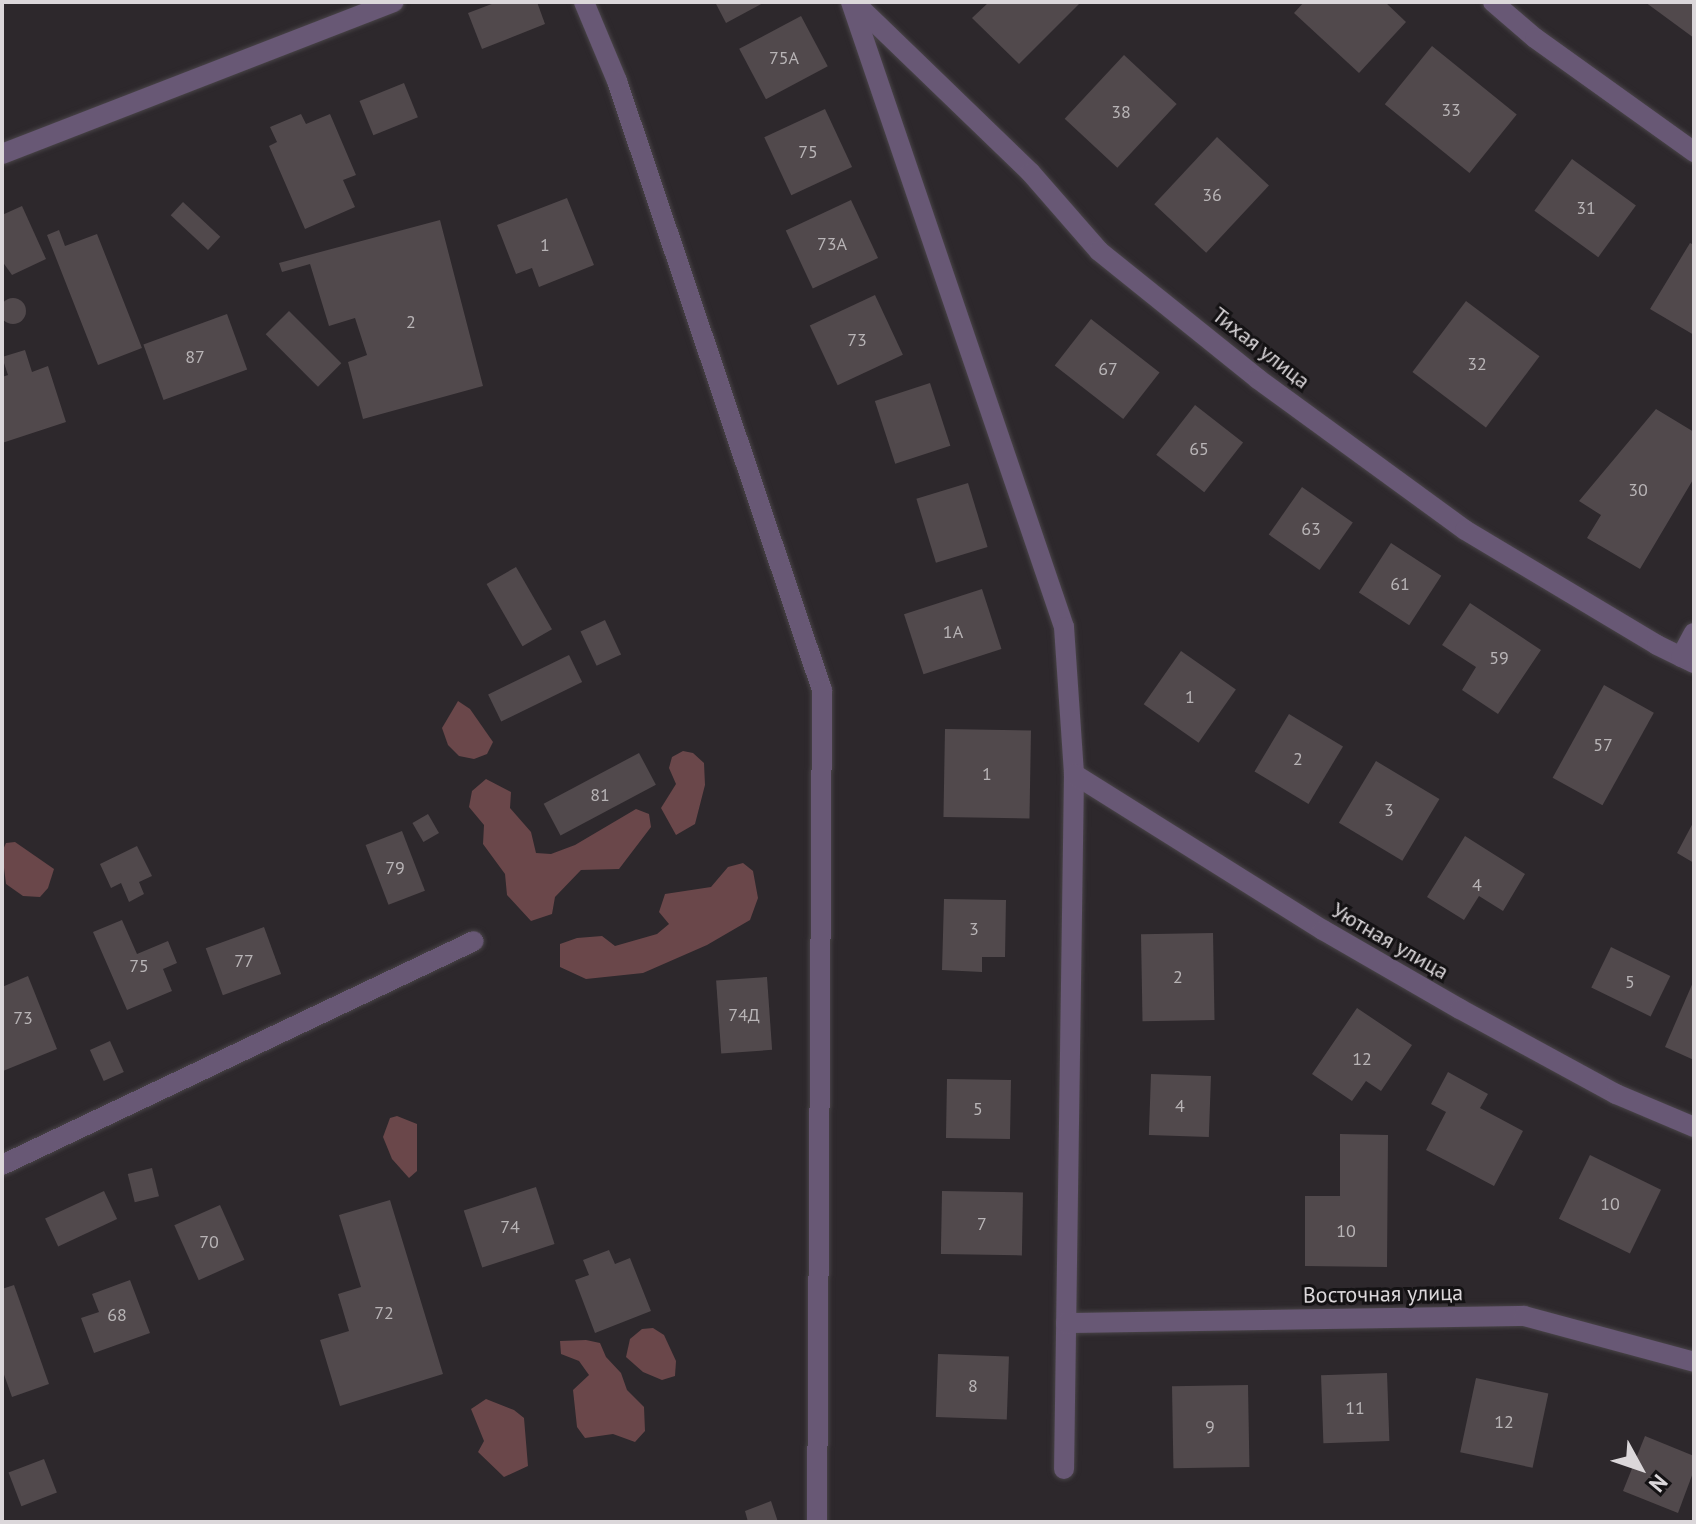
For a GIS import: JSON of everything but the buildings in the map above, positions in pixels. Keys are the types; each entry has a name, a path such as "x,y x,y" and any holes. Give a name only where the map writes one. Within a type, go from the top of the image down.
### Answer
{"street":[{"path":"2,154 394,2"},
{"path":"584,2 617,81 822,690 817,1522"},
{"path":"853,2 1064,627 1074,774 1064,1469"},
{"name":"Тихая улица","path":"853,2 1031,173 1099,251 1258,379 1465,530 1687,660"},
{"path":"1493,2 1535,38 1694,152"},
{"path":"1687,660 1694,633"},
{"name":"Уютная улица","path":"1074,774 1323,930 1460,1009 1616,1094 1694,1127"},
{"path":"2,1165 474,941"},
{"name":"Восточная улица","path":"1066,1323 1524,1316 1694,1362"}],"shaded area":[{"path":"458,701 470,709 493,742 487,754 474,759 459,756 448,745 442,728"},
{"path":"683,751 693,753 704,763 705,785 695,824 676,835 661,808 676,784 669,768 672,757"},
{"path":"486,779 511,792 510,808 531,832 536,853 551,854 575,845 636,809 649,814 651,827 619,869 581,870 555,897 552,914 531,921 507,895 505,874 483,844 484,825 469,807 472,791"},
{"path":"15,842 54,869 48,888 40,897 23,896 6,884 2,852 6,843"},
{"path":"743,863 753,871 758,898 750,920 707,945 643,973 586,979 560,967 560,944 577,938 602,936 615,946 657,934 669,924 659,912 665,894 711,887 728,867"},
{"path":"397,1116 417,1124 417,1171 409,1178 392,1159 383,1137 390,1118"},
{"path":"653,1328 664,1335 676,1361 675,1376 662,1380 643,1372 626,1357 630,1339 642,1329"},
{"path":"560,1341 600,1343 606,1357 621,1373 627,1390 644,1407 645,1431 635,1442 613,1434 585,1438 577,1427 573,1390 589,1375 579,1361 561,1354"},
{"path":"486,1399 514,1410 524,1418 528,1466 504,1477 478,1452 484,1441 471,1409"}]}
